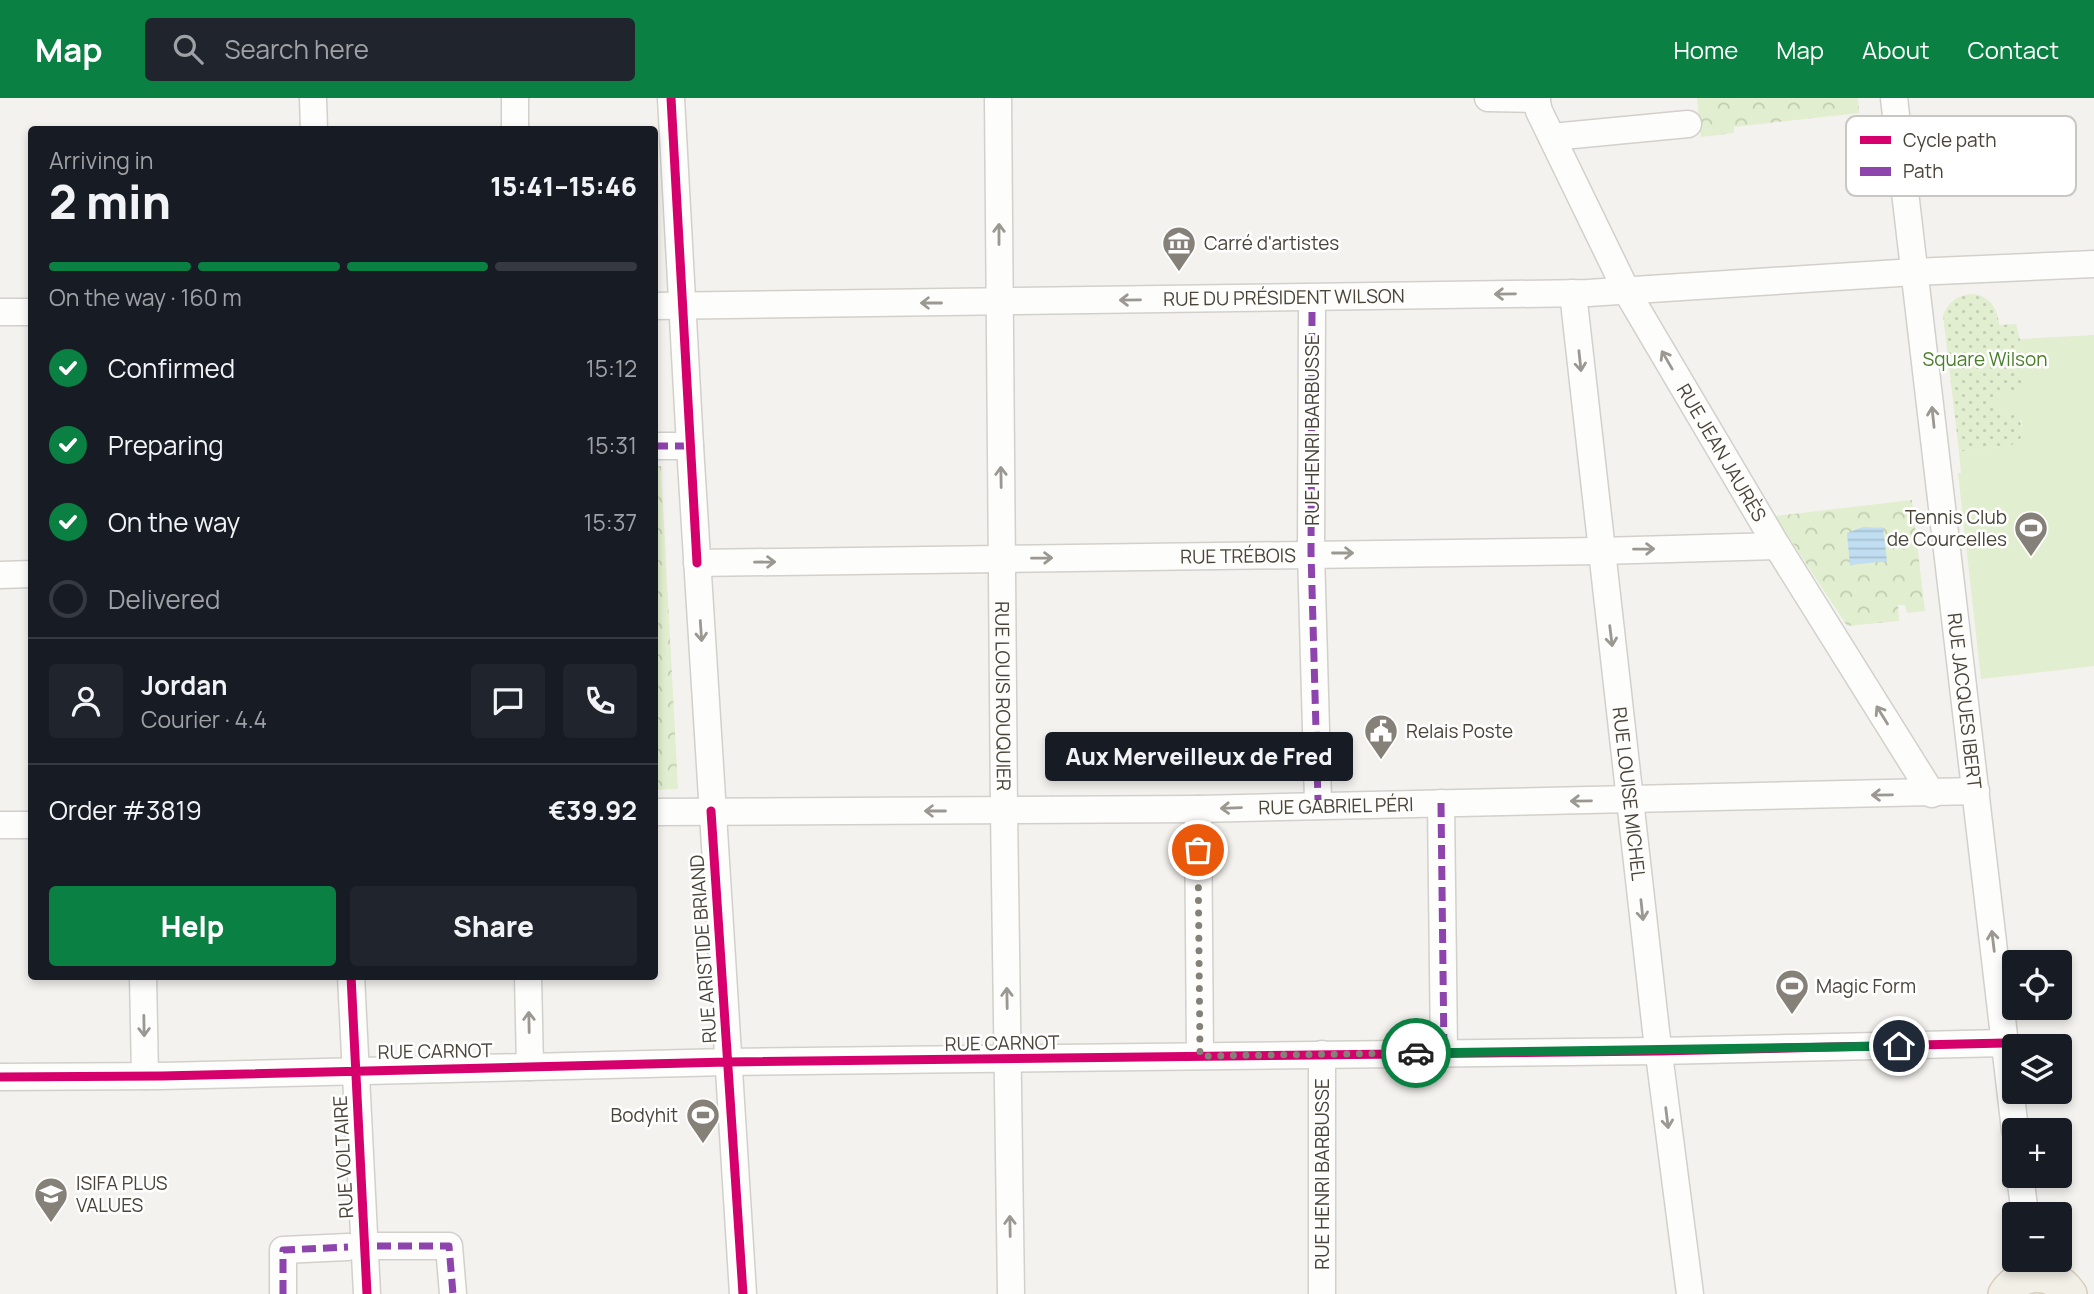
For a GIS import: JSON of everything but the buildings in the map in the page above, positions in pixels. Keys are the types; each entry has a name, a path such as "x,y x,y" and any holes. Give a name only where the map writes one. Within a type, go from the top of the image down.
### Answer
{"main road":[{"path":"2005,1294 2028,1272"},
{"path":"2043,1272 2060,1282 2070,1294"}],"street":[{"path":"313,98 314,126"},
{"path":"515,98 516,126"},
{"name":"RUE ARISTIDE BRIAND","path":"671,98 711,811 743,1294"},
{"name":"RUE LOUIS ROUQUIER","path":"998,98 1011,1294"},
{"path":"1488,98 1536,98"},
{"name":"RUE JEAN JAURÈS","path":"1536,98 1539,111 1627,292 1777,546 1932,794"},
{"name":"RUE JACQUES IBERT","path":"1894,98 1896,116"},
{"path":"1552,137 1688,124"},
{"name":"RUE JACQUES IBERT","path":"1905,196 1923,325 2004,1034"},
{"name":"RUE DU PRÉSIDENT WILSON","path":"658,306 1627,292 1914,272 2094,264"},
{"name":"RUE LOUISE MICHEL","path":"1573,293 1658,1051 1690,1294"},
{"path":"0,312 28,312"},
{"name":"RUE HENRI BARBUSSE","path":"1312,312 1311,553 1318,800"},
{"path":"658,446 690,446"},
{"name":"RUE TRÉBOIS","path":"697,563 1600,551 1777,546"},
{"path":"0,575 28,574"},
{"name":"RUE GABRIEL PÉRI","path":"658,812 1198,809 1976,791"},
{"path":"1441,803 1444,1052"},
{"path":"1198,809 1200,1056"},
{"path":"0,825 28,825"},
{"path":"143,980 145,1076"},
{"name":"RUE VOLTAIRE","path":"351,980 367,1294"},
{"path":"528,980 530,1066"},
{"name":"RUE CARNOT","path":"0,1077 727,1062 1658,1051 2002,1043"},
{"name":"RUE HENRI BARBUSSE","path":"1322,1054 1322,1294"},
{"path":"377,1246 449,1246 453,1294"},
{"path":"284,1294 283,1250 348,1247"}],"green space":[{"path":"1697,98 1858,98 1859,113 1734,127 1734,133 1701,137"},
{"name":"Square Wilson","path":"1975,294 1993,305 1999,325 2016,324 2020,339 2024,393 1995,394 1995,410 2020,419 2023,436 2010,446 1959,452 1943,315 1955,299"},
{"name":"Tennis Club de Courcelles","path":"2094,335 2094,666 1981,679 1958,473 1961,473 1959,452 2010,446 2022,438 2022,421 2014,415 1995,410 1994,394 2023,392 2020,339"},
{"path":"658,466 661,466 678,789 658,790"},
{"path":"1912,500 1925,611 1907,613 1905,605 1898,605 1899,621 1847,626 1775,516"}],"water":[{"path":"1863,527 1883,528 1887,561 1850,565 1847,533"}],"marked path":[{"path":"1312,312 1311,553 1318,800"},
{"path":"658,446 690,446"},
{"path":"1441,803 1444,1052"},
{"path":"377,1246 449,1246 453,1294"},
{"path":"283,1294 283,1250 348,1247"}],"cycle path":[{"path":"671,98 697,563"},
{"path":"711,811 743,1294"},
{"path":"351,980 367,1294"},
{"path":"0,1077 162,1076 727,1062 1658,1051 2002,1043"}],"way so far":[{"path":"1198,850 1200,1056 1416,1053"}],"place":[{"name":"Carré d'artistes","path":"1179,273"},
{"name":"Tennis Club de Courcelles","path":"2031,558"},
{"name":"Relais Poste","path":"1381,761"},
{"name":"Aux Merveilleux de Fred","path":"1198,850"},
{"name":"Magic Form","path":"1792,1016"},
{"name":"Bodyhit","path":"703,1145"},
{"name":"ISIFA PLUS VALUES","path":"51,1224"}],"route":[{"path":"1416,1053 1899,1046"}]}
